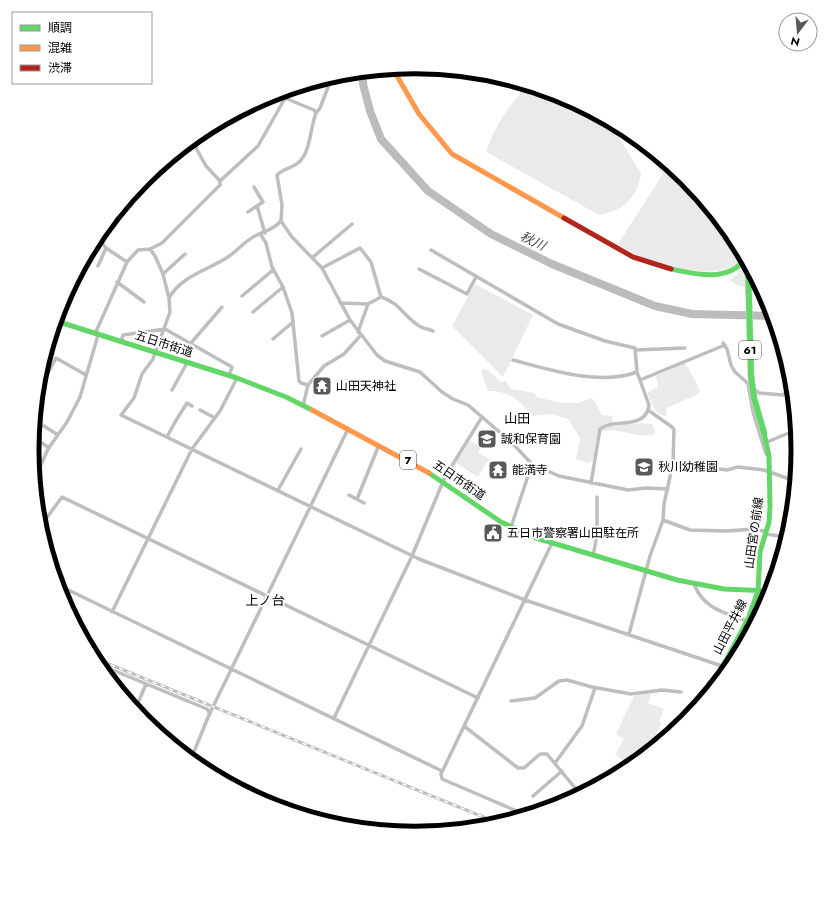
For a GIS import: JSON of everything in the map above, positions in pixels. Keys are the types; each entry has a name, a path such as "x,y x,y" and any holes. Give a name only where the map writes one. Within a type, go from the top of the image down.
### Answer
{"main road":[{"path":"396,75 403,88 441,143 452,154 633,256 653,265 681,271 721,274 736,269 741,263"},
{"name":"山田宮の前線","path":"748,277 751,379 767,442 770,472 770,512 760,552 758,591"},
{"name":"五日市街道","path":"61,323 237,378 273,391 379,445 445,482 511,527 552,543 694,584 724,589 763,591"},
{"name":"山田平井線","path":"720,669 747,620 758,591"}],"street":[{"path":"329,84 320,108 311,125 309,141 301,160 298,164 288,167 277,175 282,205 281,220 292,237 322,268 340,304 359,334 381,358 420,372 442,392 453,399 468,405 510,441 532,464 559,476 628,490 646,488 668,489"},
{"path":"40,467 49,448 78,401 97,334 117,282 127,262 138,250 150,249 162,243 183,220 215,192 220,185 220,181 255,150 285,98 314,110 316,113"},
{"path":"198,143 196,148 206,166 220,181"},
{"path":"248,212 263,202 254,187"},
{"path":"257,206 265,233"},
{"path":"169,298 175,290 191,277 227,258 255,236 274,228 281,220"},
{"path":"312,256 352,224"},
{"path":"260,235 266,243 273,270 283,287 292,313 299,380 301,383 308,385"},
{"path":"101,242 106,248 127,262"},
{"path":"98,266 106,248"},
{"path":"322,268 360,248 371,262 381,297"},
{"path":"150,249 155,256 162,274 169,298 170,312 156,353 148,368 142,374 134,398 121,414 192,450 278,490 412,556 525,600 722,666"},
{"path":"431,250 558,324 605,341 634,347 637,372 649,405 648,410 639,420 628,424 604,426 600,429 590,483"},
{"path":"162,274 185,254"},
{"path":"419,269 467,294 476,277"},
{"path":"242,296 273,270"},
{"path":"117,282 144,302"},
{"path":"253,312 283,287"},
{"path":"340,304 368,304 381,297 392,301 408,317 421,327 433,331"},
{"path":"303,406 308,385 324,366 344,354 359,334 368,304"},
{"path":"191,343 222,307"},
{"path":"322,336 350,320"},
{"path":"273,339 293,322"},
{"path":"121,342 123,335 164,329 232,367 229,376"},
{"path":"640,380 724,344 735,372 760,394 783,395 786,392"},
{"path":"635,350 685,348"},
{"path":"48,373 56,358 86,375"},
{"path":"513,360 575,375 626,376 637,372"},
{"path":"172,390 187,363"},
{"path":"112,612 192,450 215,418 237,378"},
{"path":"748,383 761,440 766,454 769,456"},
{"path":"168,437 187,403 192,406"},
{"path":"200,410 215,418"},
{"path":"629,634 663,520 664,504 673,463 674,430 672,426 648,410"},
{"path":"334,718 412,556 445,482 445,477 482,417"},
{"path":"44,426 58,435"},
{"path":"193,753 210,714 348,429"},
{"path":"767,442 790,432"},
{"path":"39,441 49,448"},
{"path":"357,499 379,445"},
{"path":"278,490 302,450"},
{"path":"673,463 726,470 738,468 770,472 790,479"},
{"path":"511,527 532,464"},
{"path":"349,495 364,503"},
{"path":"45,520 62,497 478,698"},
{"path":"593,556 597,535 597,498"},
{"path":"663,520 690,530 756,530 781,536"},
{"path":"518,811 442,779 442,771 552,543"},
{"path":"694,584 699,595 712,608 747,620"},
{"path":"66,589 442,771"},
{"path":"109,669 207,709 210,714"},
{"path":"511,701 535,698 560,681 567,680 595,688 630,694 662,690 681,692"},
{"path":"138,704 146,684"},
{"path":"555,763 582,726 595,688"},
{"path":"464,726 518,768 524,768 540,754 547,754 576,789"},
{"path":"533,796 562,772"}],"shaded area":[{"path":"524,90 559,103 614,131 641,173 636,189 628,202 615,211 599,215 486,152 503,116"},
{"path":"654,160 681,184 698,202 728,241 741,262 754,288 742,287 730,280 738,273 734,266 718,271 695,271 672,268 654,263 618,244 663,174"},
{"path":"475,284 533,315 503,377 452,326"},
{"path":"684,363 700,390 698,394 666,409 667,416 659,414 654,408 647,393 658,387 656,376"},
{"path":"483,369 488,370 501,382 506,381 511,389 535,393 536,397 561,403 579,403 591,398 602,415 612,416 613,426 642,423 652,424 655,430 654,434 639,435 611,430 597,433 593,460 588,463 576,459 580,438 568,419 552,414 532,416 519,401 502,392 488,391 481,371"},
{"path":"470,441 481,447 478,452 489,459 478,477 456,463"},
{"path":"652,693 648,703 664,709 659,722 661,723 654,740 625,762 615,754 624,739 616,734 634,696"}],"waterway":[{"name":"秋川","path":"363,78 363,84 370,111 381,139 428,191 491,234 552,264 655,306 692,314 766,316"}],"railway":[{"path":"104,662 488,819"}],"traffic: fast":[{"path":"671,269 711,275 730,271 741,262"},
{"path":"748,277 751,376 754,398 764,433"},
{"path":"61,323 237,378 286,397 312,410"},
{"path":"758,591 760,552 769,522 770,507 769,456 764,433"},
{"path":"429,473 501,522 536,538 677,580 724,589 763,591"},
{"path":"723,665 748,619 758,591"}],"traffic: slow":[{"path":"396,75 419,114 452,154 564,218"},
{"path":"312,410 429,473"}],"traffic: jam":[{"path":"564,218 633,257 671,269"}],"place":[{"name":"山田天神社","path":"322,386"},
{"name":"誠和保育園","path":"487,439"},
{"name":"秋川幼稚園","path":"644,467"},
{"name":"能満寺","path":"498,470"},
{"name":"五日市警察署山田駐在所","path":"493,533"}],"district":[{"name":"山田","path":"517,418"},
{"name":"上ノ台","path":"265,600"}]}
